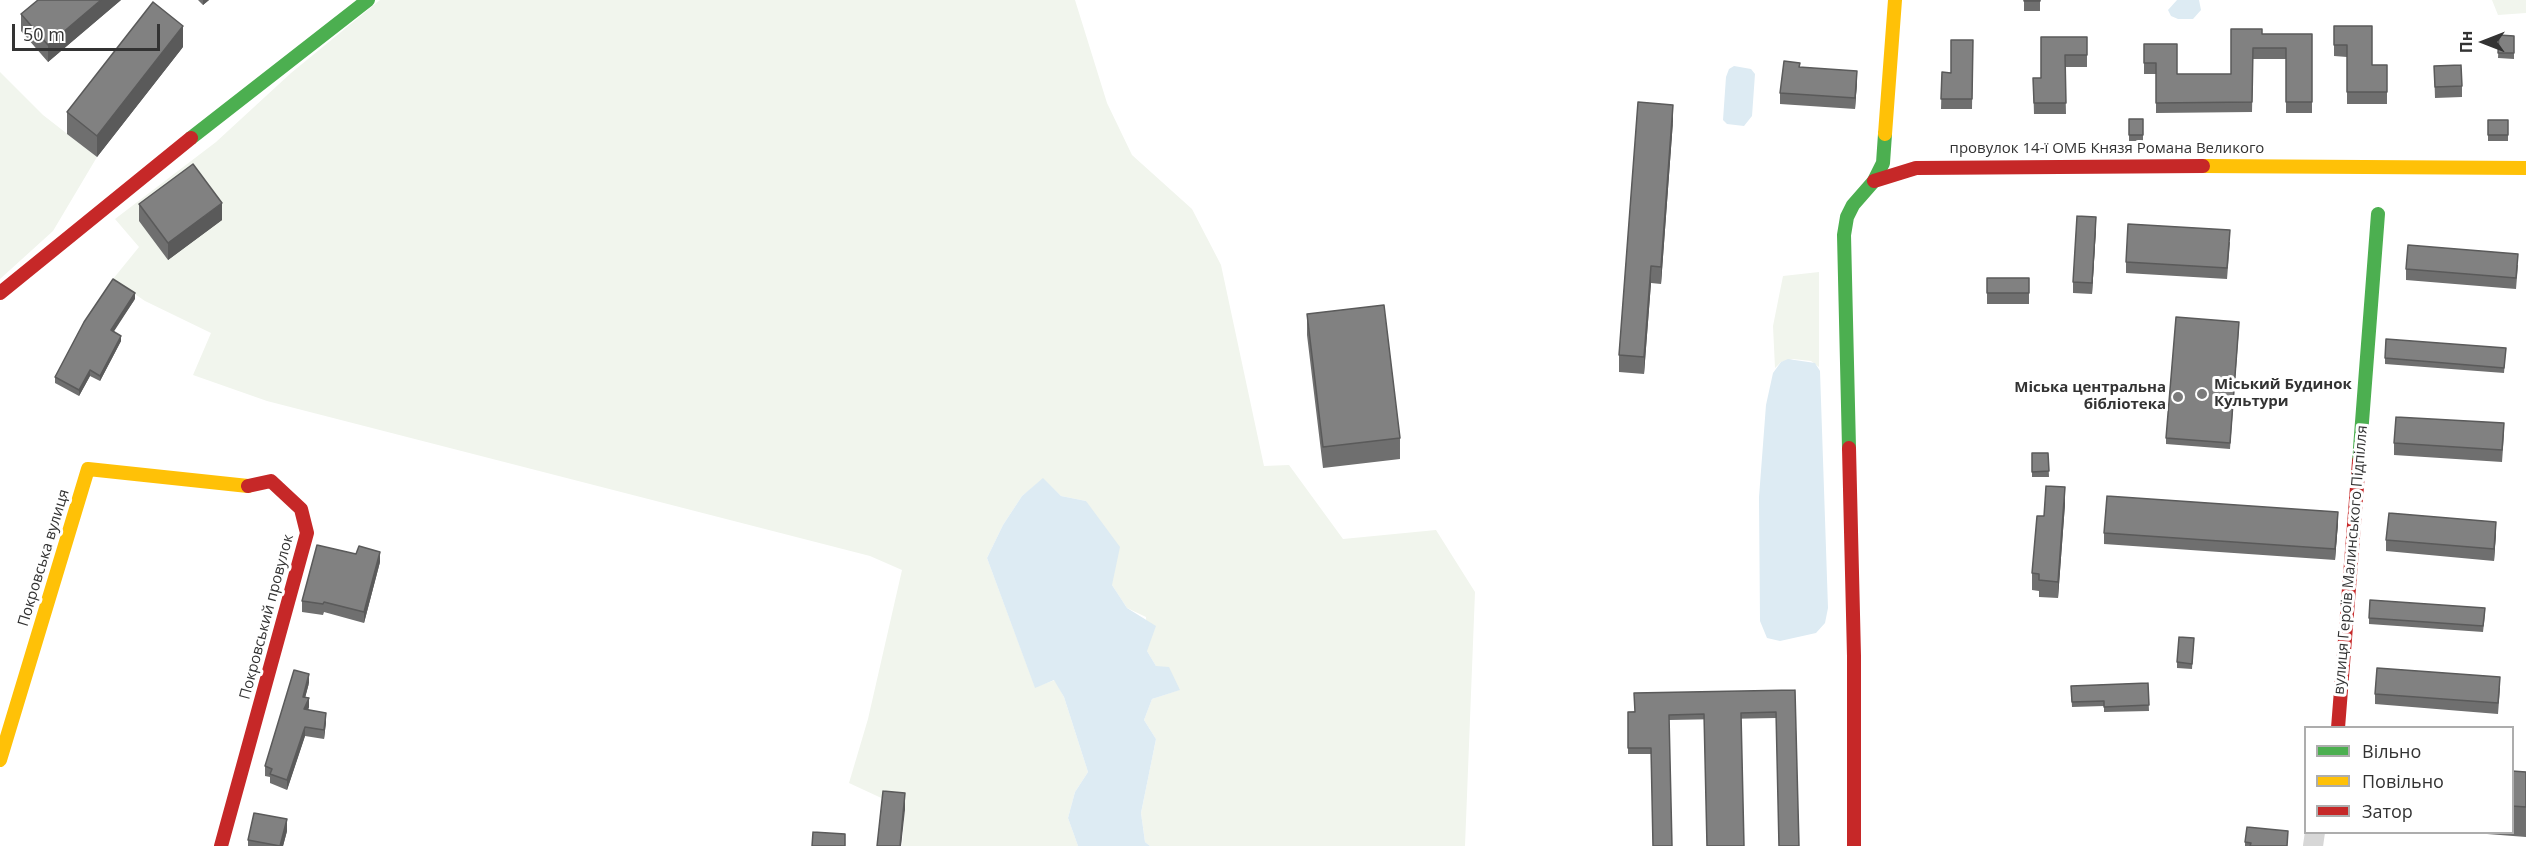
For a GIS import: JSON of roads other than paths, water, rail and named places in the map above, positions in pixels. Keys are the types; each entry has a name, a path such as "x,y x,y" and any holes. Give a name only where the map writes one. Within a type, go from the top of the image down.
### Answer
{"street":[{"path":"0,293 119,194 368,0"},
{"path":"1854,846 1854,656 1844,235 1847,217 1853,205 1860,194 1874,182 1883,163 1895,0"},
{"name":"провулок 14-ї ОМБ Князя Романа Великого","path":"1874,182 1916,168 1940,167 2382,165 2526,168"},
{"name":"вулиця Героїв Малинського Підпілля","path":"2338,726 2378,214"},
{"name":"Покровська вулиця","path":"0,760 88,469 196,483"},
{"name":"Покровський провулок","path":"196,483 242,487 272,481 301,509 307,533 221,846"}],"place":[{"name":"Міський Будинок Культури","path":"2202,394"},
{"name":"Міська центральна бібліотека","path":"2178,397"}]}
